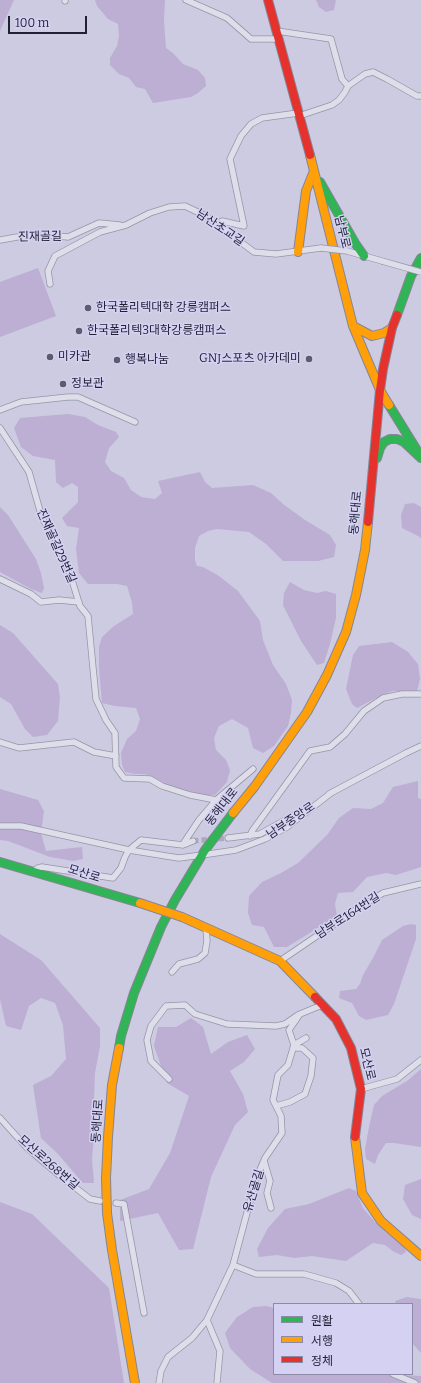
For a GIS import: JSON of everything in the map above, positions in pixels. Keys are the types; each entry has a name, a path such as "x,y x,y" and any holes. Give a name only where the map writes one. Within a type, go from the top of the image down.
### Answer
{"main road":[{"name":"남부로","path":"268,0 314,171 353,326 380,390 421,458"},
{"path":"298,252 306,191 314,171"},
{"path":"314,171 364,256"},
{"name":"동해대로","path":"135,1383 107,1213 106,1178 112,1085 121,1036 144,966 175,900 202,855 267,768 306,712 346,632 356,595 365,550 380,390 392,328 411,276 421,258"},
{"path":"353,326 372,336 384,333 392,328"},
{"path":"372,475 380,448 384,442 390,439 397,439 404,442 421,458"},
{"name":"모산로","path":"0,862 140,903 182,917 280,961 336,1019 351,1048 361,1089 355,1136 362,1193 381,1221 421,1256"}],"street":[{"path":"186,0 227,18 251,39 278,35 331,39 342,79 348,86"},
{"path":"217,224 222,221 244,226 230,159 241,136 251,124 262,118 298,115 332,105 345,92 348,86 365,74 373,72 387,78 417,96 421,96"},
{"name":"남산초교길","path":"50,284 48,271 55,256 100,232 126,225 150,213 169,207 185,206 206,216 254,252 276,254 322,248 347,251 421,272"},
{"name":"진재골길","path":"0,240 46,235 68,237 99,223 126,225"},
{"path":"0,410 21,402 78,397 135,422"},
{"name":"진재골길29번길","path":"0,428 29,472 42,518 57,542 72,577 80,606 88,616 96,699 106,720 115,733 116,767 124,778 150,779 162,786 190,795 216,800"},
{"name":"진재골길29번길","path":"0,579 32,594 41,602 59,600 79,602"},
{"path":"250,836 252,831 310,751 330,747 345,734 364,711 383,698 402,694 421,694"},
{"path":"0,742 19,748 74,742 94,752 116,756"},
{"name":"남부중앙로","path":"228,838 260,834 295,816 331,793 421,746"},
{"path":"183,844 199,820 216,800 253,769"},
{"name":"남부중앙로","path":"0,826 22,826 129,850 178,858 236,850 265,839 287,827 331,793"},
{"path":"34,871 42,867 113,878 121,868 129,850 142,840 183,844 193,841"},
{"name":"남부로164번길","path":"280,961 349,914 383,893 421,884"},
{"path":"172,972 182,962 198,959 205,953 207,941 206,927"},
{"path":"169,1079 151,1061 147,1040 151,1026 166,1006 185,1004 195,1014 227,1024 276,1026 285,1024 300,1014 322,1005"},
{"name":"유산골길","path":"159,1383 168,1357 192,1338 207,1320 233,1265 256,1179 264,1161 282,1133 281,1116 272,1100 278,1075 288,1066 293,1047 289,1030 300,1014"},
{"path":"293,1047 306,1038"},
{"path":"276,1106 290,1102 305,1094 311,1076 313,1058 302,1048 293,1047"},
{"path":"361,1089 396,1079 421,1060"},
{"name":"모산로268번길","path":"0,1118 28,1148 59,1175 90,1199 100,1200"},
{"path":"264,1161 270,1181 267,1193 271,1208"},
{"path":"116,1203 124,1204 144,1313"},
{"path":"233,1265 256,1274 304,1274 336,1283 349,1291 358,1303"},
{"path":"207,1320 220,1350 217,1383"},
{"path":"395,1375 415,1383"}],"shaded area":[{"path":"0,0 14,0 0,31"},
{"path":"95,0 165,0 164,22 166,48 183,64 198,70 205,78 206,86 191,97 153,103 145,89 136,87 129,78 119,74 110,65 110,58 117,46 119,36 118,24 108,19 97,6"},
{"path":"316,0 336,0 334,10 326,12 319,7"},
{"path":"38,268 56,316 0,337 0,282"},
{"path":"68,414 85,417 98,425 116,432 119,437 109,448 105,462 111,471 124,478 131,490 141,497 155,499 162,493 158,481 200,472 205,482 212,488 253,485 271,493 305,520 330,535 336,545 334,557 318,561 283,561 266,544 249,532 217,529 208,531 199,536 195,548 195,560 197,566 203,567 219,576 238,591 260,621 263,640 273,665 286,684 292,700 288,726 274,746 263,753 253,748 248,728 232,719 219,726 214,738 216,750 226,760 230,770 227,782 215,795 204,795 169,786 145,774 125,772 122,765 121,753 127,739 136,731 140,719 136,708 102,703 99,647 102,637 114,626 133,614 132,603 127,586 117,584 88,584 79,573 76,549 79,528 67,526 62,518 78,502 78,487 72,483 63,488 56,482 55,460 33,456 21,447 14,428 20,418"},
{"path":"414,503 421,507 421,539 420,537 402,528 401,515 405,504"},
{"path":"0,507 8,515 36,559 44,588 42,593 31,589 0,572"},
{"path":"290,582 304,590 317,593 326,591 336,594 336,618 324,663 317,665 301,641 283,605 284,593"},
{"path":"0,625 13,633 58,684 60,697 58,721 47,735 33,737 25,729 11,704 0,697"},
{"path":"392,642 408,652 418,664 420,679 417,691 393,691 357,708 352,704 346,689 353,655 359,646"},
{"path":"418,781 418,798 421,799 421,867 396,875 386,873 367,877 353,892 338,893 335,904 337,916 287,947 274,947 264,927 252,925 248,913 249,896 262,882 298,863 327,835 339,818 353,808 371,809 383,803 393,787"},
{"path":"0,789 38,800 44,811 41,833 46,851 82,847 83,859 73,861 50,857 8,841 0,840"},
{"path":"411,924 416,925 416,939 394,1004 388,1015 366,1020 359,1016 352,1003 339,998 340,991 356,989 382,940 403,926"},
{"path":"0,934 41,960 100,1028 100,1046 95,1073 95,1123 92,1159 94,1183 83,1183 57,1153 41,1138 33,1085 51,1076 66,1059 63,1025 55,1003 41,998 29,1006 21,1030 6,1026 0,999"},
{"path":"191,1018 203,1027 211,1054 228,1042 247,1035 255,1049 244,1062 230,1071 243,1094 248,1112 235,1125 211,1177 193,1249 179,1250 158,1213 120,1221 120,1200 149,1189 170,1153 189,1096 167,1083 154,1046 158,1027 176,1027"},
{"path":"421,1069 421,1147 386,1143 378,1155 375,1164 366,1159 365,1149 374,1105 382,1096 407,1081"},
{"path":"421,1179 421,1219 412,1215 403,1199 405,1185"},
{"path":"349,1188 356,1191 363,1208 375,1222 394,1239 404,1245 406,1252 401,1255 385,1245 373,1243 346,1261 312,1256 294,1258 277,1255 259,1257 257,1249 268,1228 285,1209 309,1204"},
{"path":"0,1202 32,1214 109,1288 124,1383 0,1383"},
{"path":"407,1297 421,1299 421,1353 413,1344 413,1303 396,1303 395,1301"},
{"path":"266,1306 273,1308 273,1375 421,1376 421,1383 272,1383 250,1369 230,1348 225,1333 237,1317 253,1307"}],"tunnel":[{"path":"193,841 228,838"}],"traffic: fast":[{"path":"320,182 364,256"},
{"path":"397,315 411,276 421,258"},
{"path":"389,405 418,452"},
{"path":"377,458 380,448 384,442 390,439 397,439 404,442 421,458"},
{"path":"119,1048 121,1036 134,993 161,927 175,900 205,850 233,813"},
{"path":"0,862 140,903"}],"traffic: slow":[{"path":"310,155 353,326 380,390 389,405"},
{"path":"298,252 306,191 314,171"},
{"path":"353,326 372,336 384,333 392,328"},
{"path":"233,813 255,786 307,712 327,675 346,632 356,595 365,550 368,522"},
{"path":"140,903 182,917"},
{"path":"182,917 280,961 315,997"},
{"path":"119,1048 112,1085 108,1137 106,1178 107,1213 135,1383"},
{"path":"355,1137 362,1193 381,1221 421,1256"}],"traffic: jam":[{"path":"268,0 310,155"},
{"path":"368,522 380,390 392,328 397,315"},
{"path":"315,997 336,1019 351,1048 361,1089 355,1137"}],"place":[{"name":"한국폴리텍대학 강릉캠퍼스","path":"88,308"},
{"name":"한국폴리텍3대학강릉캠퍼스","path":"79,331"},
{"name":"미카관","path":"50,357"},
{"name":"GNJ스포츠 아카데미","path":"309,359"},
{"name":"행복나눔","path":"117,360"},
{"name":"정보관","path":"63,384"}]}
